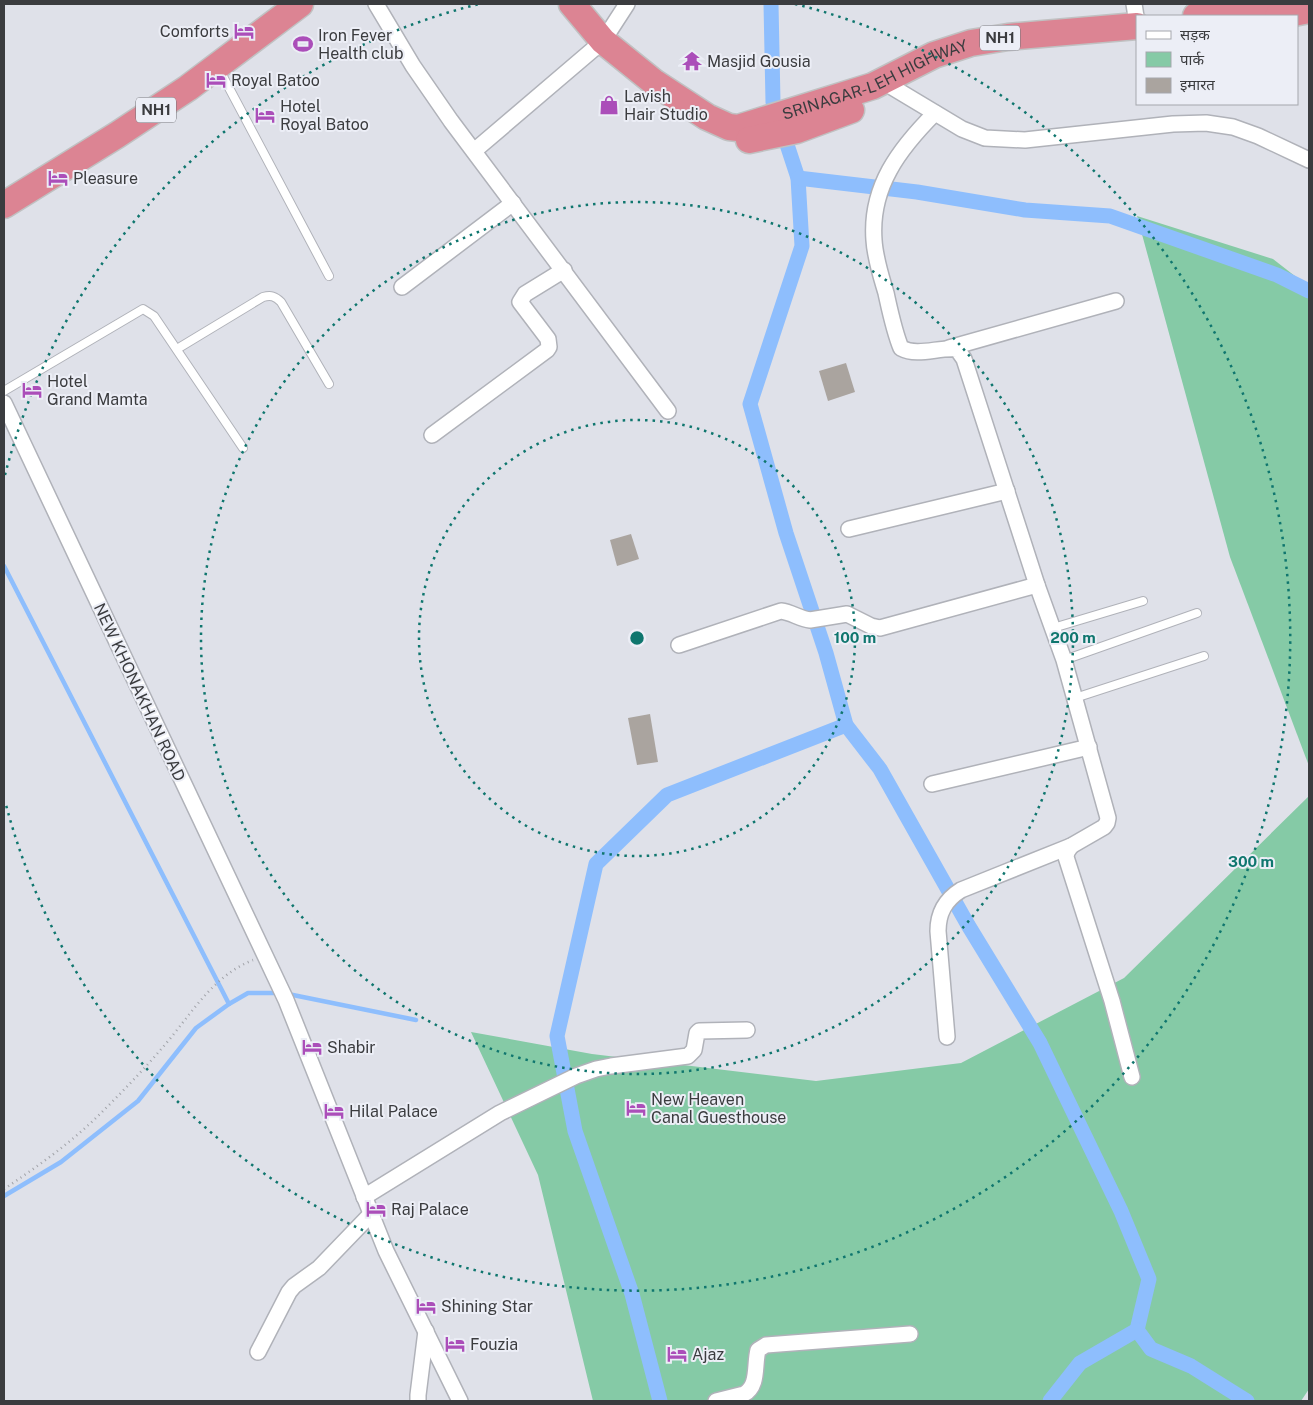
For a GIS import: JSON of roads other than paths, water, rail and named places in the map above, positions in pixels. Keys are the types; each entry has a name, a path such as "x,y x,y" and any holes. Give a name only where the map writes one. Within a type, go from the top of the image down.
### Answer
{"highway":[{"name":"NH1","path":"4,205 117,135 218,67 300,4"},
{"name":"NH1","path":"572,4 604,41 656,84 670,102 705,128 727,137 744,134 762,138 797,130 882,90 984,54 1046,48 1101,46 1136,41"},
{"path":"1202,15 1262,4"},
{"path":"1283,15 1309,10"},
{"name":"SRINAGAR-LEH HIGHWAY","path":"882,90 934,55 971,43 1008,37 1136,24"}],"street":[{"path":"376,4 413,66 668,411"},
{"path":"474,151 604,41 627,4"},
{"path":"1134,4 1136,17"},
{"path":"882,90 934,113 962,129 985,138 1025,140 1173,124 1206,123 1233,127 1258,136 1309,160"},
{"path":"934,113 911,136 887,172 879,196 873,228 875,254 901,348 908,352 916,353 949,348 1116,301"},
{"path":"402,287 513,203"},
{"path":"432,435 547,350 550,343 548,339 520,302 525,294 564,270"},
{"path":"947,1037 938,931 938,920 943,907 955,894 1071,846 1104,827 1108,818 1064,660 1037,585 964,359 957,349 949,348"},
{"name":"NEW KHONAKHAN ROAD","path":"4,403 286,1000 386,1250 460,1401"},
{"path":"848,529 1007,491"},
{"path":"679,644 773,612 786,612 810,620 847,614 871,626 884,627 1037,585"},
{"path":"932,784 1089,747"},
{"path":"1071,846 1066,857 1112,1001 1132,1078"},
{"path":"364,1197 500,1113 576,1076 611,1066 688,1056 694,1050 698,1032 700,1031 747,1030"},
{"path":"258,1352 289,1292 294,1286 319,1268 371,1214"},
{"path":"418,1401 426,1331"},
{"path":"716,1401 748,1392 754,1382 758,1350 766,1345 910,1334"}],"lane":[{"path":"218,67 329,276"},
{"path":"177,349 263,297 271,295 281,302 329,384"},
{"path":"4,391 143,310 154,316 243,448"},
{"path":"1053,628 1143,602"},
{"path":"1064,660 1197,614"},
{"path":"1075,698 1204,656"}],"waterway":[{"path":"771,4 773,102 798,178 802,246 750,404 786,533 826,653 846,725 880,769 968,925 1040,1043 1121,1211 1149,1279 1137,1330 1151,1349 1191,1366 1247,1401"},
{"path":"798,178 917,192 1025,210 1110,216 1277,275 1309,291"},
{"path":"4,566 229,1004"},
{"path":"660,1401 632,1294 575,1131 557,1036 596,864 667,795 846,725"},
{"path":"4,1196 61,1162 138,1101 196,1028 248,993 280,993"},
{"path":"288,994 416,1020"},
{"path":"1050,1401 1080,1363 1137,1330"}],"place":[{"name":"Comforts","path":"244,31"},
{"name":"Iron Fever Health club","path":"303,44"},
{"name":"Masjid Gousia","path":"692,61"},
{"name":"Royal Batoo","path":"216,80"},
{"name":"Lavish Hair Studio","path":"609,105"},
{"name":"Hotel Royal Batoo","path":"265,115"},
{"name":"Pleasure","path":"58,178"},
{"name":"Hotel Grand Mamta","path":"32,390"},
{"name":"Shabir","path":"312,1047"},
{"name":"New Heaven Canal Guesthouse","path":"636,1108"},
{"name":"Hilal Palace","path":"334,1111"},
{"name":"Raj Palace","path":"376,1209"},
{"name":"Shining Star","path":"426,1306"},
{"name":"Fouzia","path":"455,1344"},
{"name":"Ajaz","path":"677,1354"}]}
